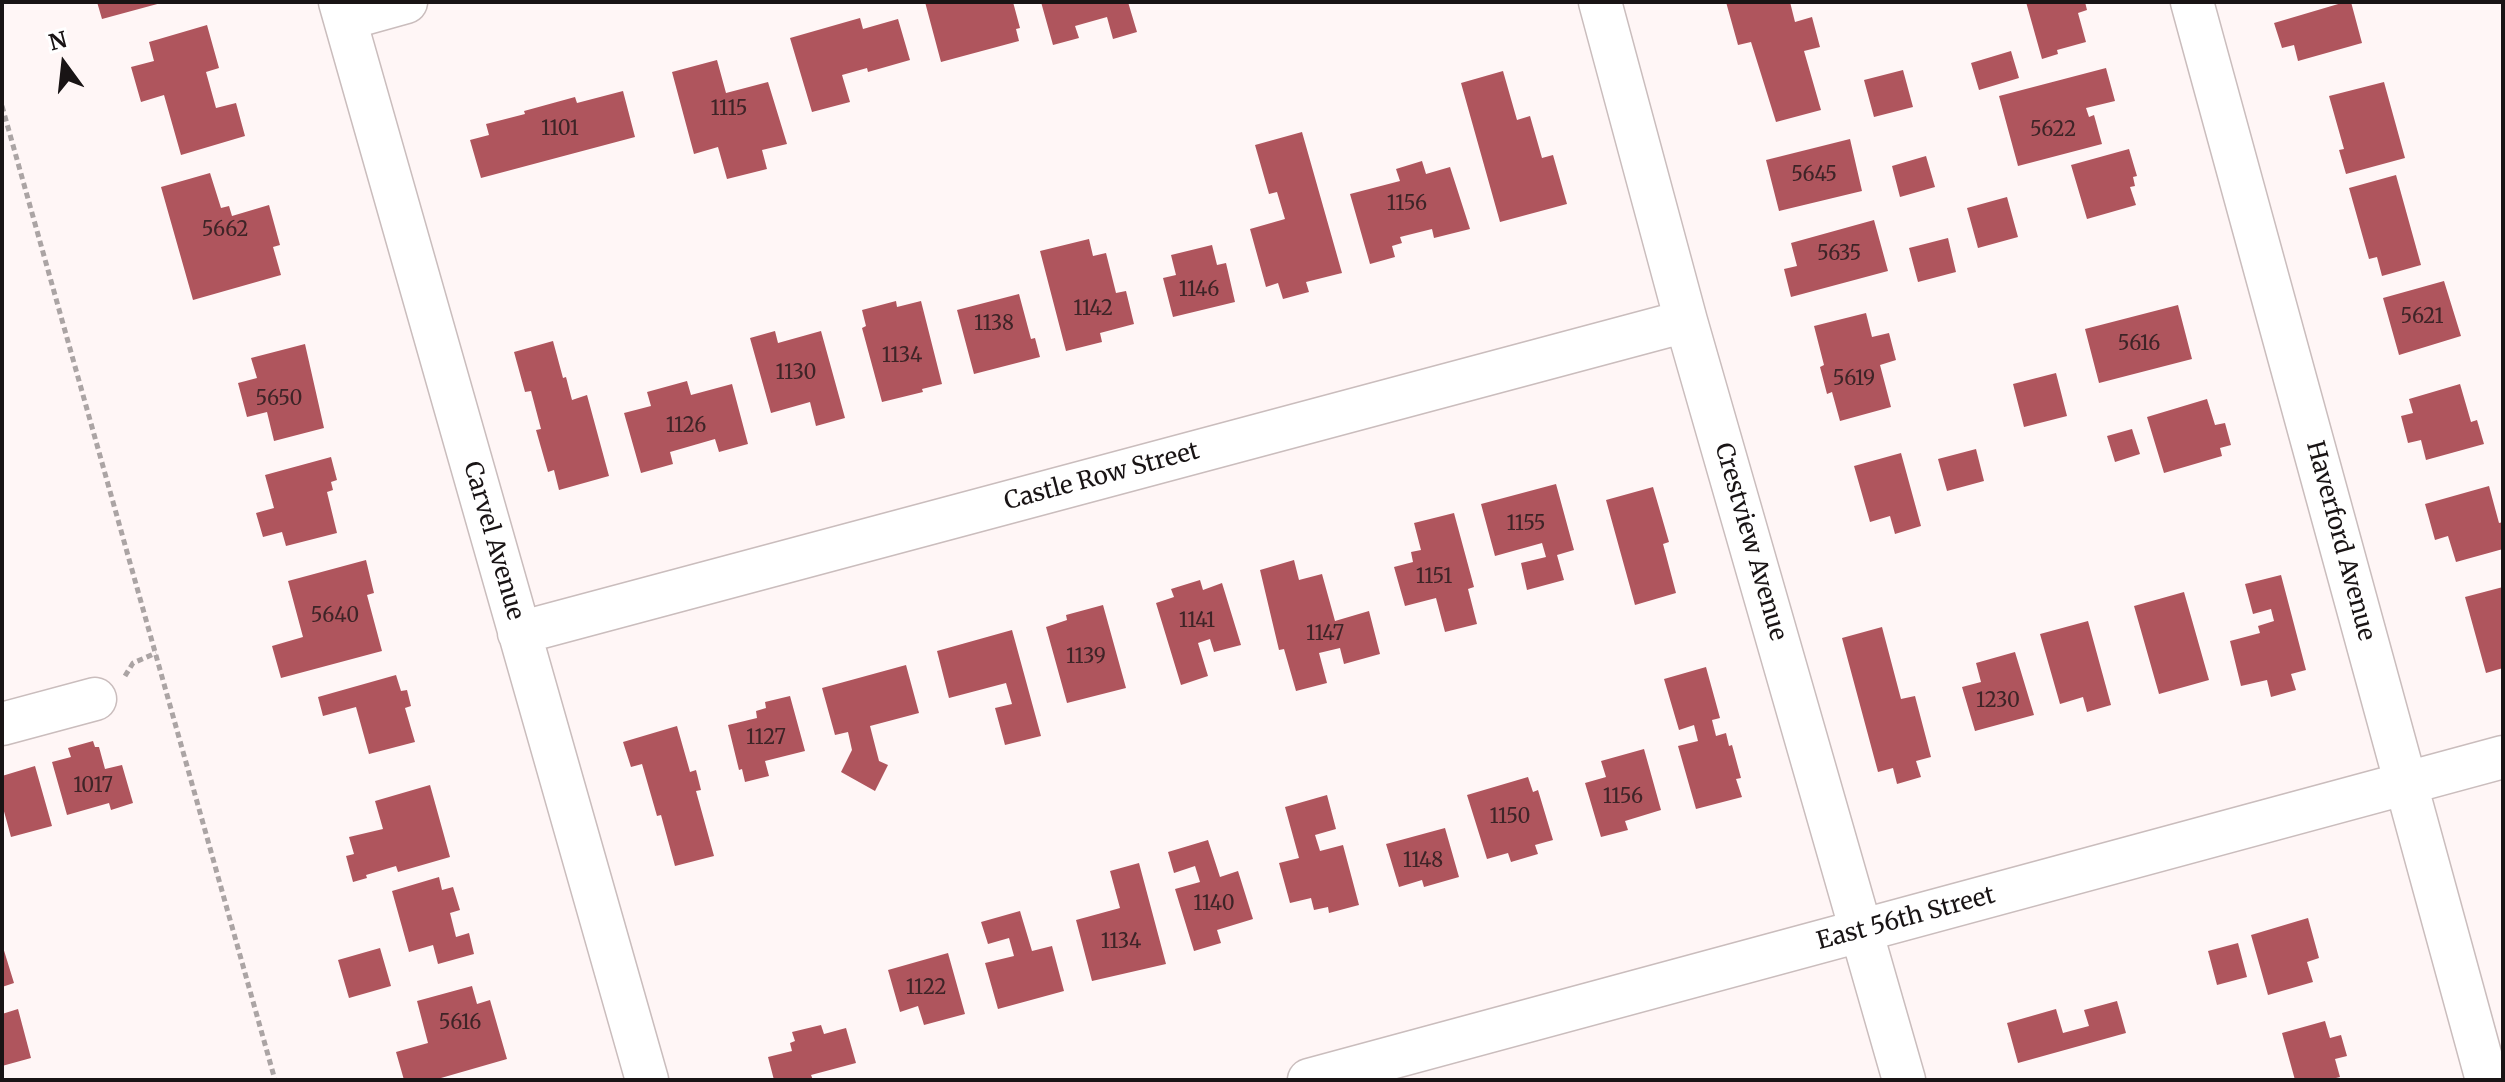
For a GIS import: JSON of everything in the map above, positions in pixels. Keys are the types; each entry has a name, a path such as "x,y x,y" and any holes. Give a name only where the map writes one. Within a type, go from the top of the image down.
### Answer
{"street":[{"path":"343,11 406,2"},
{"name":"Crestview Avenue","path":"1600,2 1686,321 1904,1080"},
{"name":"Haverford Avenue","path":"2192,2 2487,1080"},
{"name":"Carvel Avenue","path":"343,11 647,1080"},
{"name":"Castle Row Street","path":"519,633 1686,321"},
{"path":"2,724 95,699"},
{"name":"East 56th Street","path":"1309,1080 2503,757"}],"path":[{"path":"2,106 275,1080"}],"building":[{"path":"97,2 161,2 161,3 102,19"},
{"path":"925,2 1013,2 1020,28 1016,29 1019,41 941,62"},
{"path":"1041,2 1128,2 1137,32 1113,39 1107,17 1075,26 1079,38 1053,45"},
{"path":"1726,2 1790,2 1795,22 1812,17 1820,47 1804,51 1821,110 1776,122 1751,42 1738,45"},
{"path":"2026,2 2085,2 2087,10 2078,13 2086,42 2057,50 2058,54 2042,59"},
{"path":"2351,2 2362,43 2298,61 2294,45 2282,48 2274,23"},
{"path":"860,18 863,29 898,19 910,60 868,72 867,68 842,75 850,102 812,112 790,38"},
{"path":"207,25 219,68 206,72 216,108 236,103 245,136 181,155 164,95 141,102 131,67 154,61 149,42"},
{"path":"2011,51 2019,78 1979,90 1971,63"},
{"path":"717,60 726,93 768,82 787,144 762,150 767,169 727,179 718,147 694,154 672,72"},
{"path":"2106,68 2115,101 2086,108 2089,117 2094,115 2102,144 2018,166 1999,96"},
{"path":"1903,70 1913,107 1874,117 1864,80"},
{"path":"1503,71 1517,120 1530,116 1542,158 1553,155 1567,204 1500,222 1461,83"},
{"path":"2384,82 2405,158 2346,174 2339,150 2344,149 2329,96"},
{"path":"623,91 635,137 481,178 470,140 489,135 486,124 575,97 577,103"},
{"path":"1302,132 1342,273 1306,282 1309,292 1283,299 1278,283 1266,287 1250,229 1285,219 1277,192 1269,194 1255,145"},
{"path":"1850,139 1862,191 1779,211 1766,160"},
{"path":"2129,149 2137,176 2133,177 2135,186 2130,187 2136,205 2087,219 2071,165"},
{"path":"1926,156 1935,187 1900,197 1892,166"},
{"path":"1422,161 1426,174 1450,167 1470,229 1434,238 1432,229 1400,237 1402,243 1392,246 1395,257 1370,264 1350,194 1400,181 1396,169"},
{"path":"210,173 221,208 229,206 232,216 269,205 280,245 273,247 281,275 193,300 161,187"},
{"path":"2396,175 2421,265 2382,276 2377,257 2369,259 2349,188"},
{"path":"2007,197 2018,237 1978,248 1967,208"},
{"path":"1874,220 1888,271 1791,297 1784,269 1797,266 1791,243"},
{"path":"1948,238 1956,272 1918,282 1909,248"},
{"path":"1089,239 1093,256 1106,253 1116,293 1126,291 1134,324 1100,333 1102,342 1066,351 1040,251"},
{"path":"1212,245 1217,265 1226,263 1235,302 1173,317 1163,278 1176,275 1171,255"},
{"path":"2444,281 2461,336 2399,355 2383,298"},
{"path":"1019,294 1031,339 1035,338 1040,357 974,374 957,310"},
{"path":"896,301 897,307 921,301 942,384 882,402 862,328 866,326 862,310"},
{"path":"2178,305 2192,359 2099,383 2085,329"},
{"path":"1866,313 1872,337 1889,333 1896,360 1880,365 1891,407 1840,421 1832,392 1827,394 1820,367 1824,365 1814,326"},
{"path":"775,331 778,343 821,331 845,418 816,426 810,402 771,413 750,338"},
{"path":"553,341 572,400 587,395 609,476 559,490 554,470 548,472 536,430 541,429 531,391 525,392 514,352"},
{"path":"305,344 324,428 274,441 267,412 247,417 238,383 257,378 251,358"},
{"path":"2056,373 2067,416 2024,427 2013,384"},
{"path":"687,381 691,395 732,384 748,444 719,452 715,439 670,452 673,464 641,473 624,413 651,406 647,392"},
{"path":"2460,384 2471,422 2477,420 2484,444 2426,460 2421,440 2408,443 2401,416 2413,413 2409,399"},
{"path":"2207,399 2215,425 2225,423 2231,445 2220,448 2222,456 2164,473 2147,417"},
{"path":"2132,429 2140,454 2115,462 2107,436"},
{"path":"1976,449 1984,481 1947,491 1938,459"},
{"path":"1901,453 1921,526 1895,534 1890,516 1870,522 1854,466"},
{"path":"331,457 337,480 331,482 333,490 327,492 337,533 286,546 282,532 263,537 256,513 274,508 265,475"},
{"path":"1556,484 1574,550 1557,555 1564,580 1527,590 1521,563 1546,557 1542,543 1495,556 1481,504"},
{"path":"2489,486 2499,523 2503,522 2503,549 2456,562 2448,536 2435,540 2425,504"},
{"path":"1653,487 1669,542 1663,544 1676,593 1635,605 1606,500"},
{"path":"1454,513 1474,587 1468,589 1477,624 1445,632 1436,598 1405,606 1394,567 1413,562 1411,552 1421,550 1414,523"},
{"path":"366,560 374,593 367,595 382,651 281,678 272,646 303,637 288,581"},
{"path":"1294,560 1299,580 1322,574 1335,621 1369,611 1380,654 1344,664 1340,648 1319,653 1327,683 1296,691 1284,649 1279,650 1260,570"},
{"path":"2281,575 2306,670 2291,674 2296,690 2271,697 2267,680 2241,686 2230,641 2260,633 2258,626 2274,621 2271,609 2253,614 2245,584"},
{"path":"1200,580 1203,590 1222,583 1241,645 1214,652 1210,639 1198,643 1208,676 1181,685 1156,603 1174,597 1171,589"},
{"path":"2503,587 2503,668 2486,673 2465,597"},
{"path":"2184,592 2209,680 2159,694 2134,606"},
{"path":"1103,605 1126,688 1067,703 1046,627 1067,620 1066,615"},
{"path":"2088,621 2111,705 2087,712 2083,697 2060,704 2040,634"},
{"path":"1882,627 1901,699 1915,696 1931,757 1916,761 1921,777 1897,784 1893,768 1878,772 1842,638"},
{"path":"1012,630 1041,736 1005,745 995,708 1012,704 1006,683 949,698 937,651"},
{"path":"2015,652 2034,715 1975,731 1962,687 1981,682 1976,663"},
{"path":"906,665 919,713 870,726 879,761 888,765 875,791 841,772 852,750 848,732 835,735 822,688"},
{"path":"1706,667 1720,718 1712,720 1716,736 1726,733 1729,746 1732,745 1741,778 1736,779 1742,797 1696,809 1678,746 1698,741 1694,725 1679,730 1664,679"},
{"path":"396,675 401,691 407,690 411,706 405,708 415,742 369,754 356,707 323,716 318,697"},
{"path":"790,696 805,751 765,761 769,776 745,782 728,725 757,718 756,711 766,708 765,702"},
{"path":"677,726 690,772 696,770 701,790 696,791 714,856 675,866 642,764 631,767 623,742"},
{"path":"93,741 95,747 99,747 105,769 122,765 133,803 111,810 109,803 67,815 52,762 71,757 68,748"},
{"path":"1644,749 1661,810 1625,821 1628,830 1601,837 1585,783 1606,777 1601,761"},
{"path":"35,766 52,826 11,837 2,804 2,776"},
{"path":"1528,777 1533,792 1538,790 1553,840 1535,845 1538,854 1511,862 1508,853 1487,859 1467,795"},
{"path":"430,785 450,857 398,872 396,866 353,882 346,856 354,854 349,837 383,829 375,801"},
{"path":"1327,795 1336,829 1315,835 1320,851 1343,845 1359,905 1329,913 1328,907 1314,910 1311,898 1290,903 1279,863 1299,858 1285,807"},
{"path":"1445,828 1459,877 1424,887 1422,880 1399,887 1386,844"},
{"path":"1208,840 1220,877 1238,871 1253,919 1217,930 1221,943 1194,951 1175,889 1200,882 1195,866 1174,873 1168,852"},
{"path":"1139,863 1166,964 1092,981 1076,920 1120,908 1110,871"},
{"path":"439,877 442,890 453,887 460,910 450,913 456,937 469,933 474,954 438,964 433,945 409,952 392,891"},
{"path":"1020,911 1032,951 1052,946 1064,991 998,1009 985,963 1014,956 1009,938 988,944 981,922"},
{"path":"2308,918 2319,958 2307,962 2313,982 2268,995 2251,935"},
{"path":"2238,943 2247,977 2217,985 2208,951"},
{"path":"2,944 14,983 2,987"},
{"path":"380,948 391,986 349,998 338,960"},
{"path":"948,953 965,1014 924,1025 918,1006 900,1012 888,970"},
{"path":"472,986 477,1004 490,1000 507,1059 434,1080 404,1080 396,1052 428,1043 417,1001"},
{"path":"2117,1001 2126,1033 2018,1063 2007,1023 2056,1009 2063,1033 2089,1026 2084,1010"},
{"path":"18,1009 31,1058 2,1066 2,1014"},
{"path":"2325,1021 2330,1038 2341,1035 2347,1056 2335,1059 2340,1077 2295,1080 2282,1033"},
{"path":"821,1025 824,1034 846,1028 856,1063 811,1075 813,1080 774,1080 768,1057 792,1051 790,1043 795,1041 792,1032"}]}
